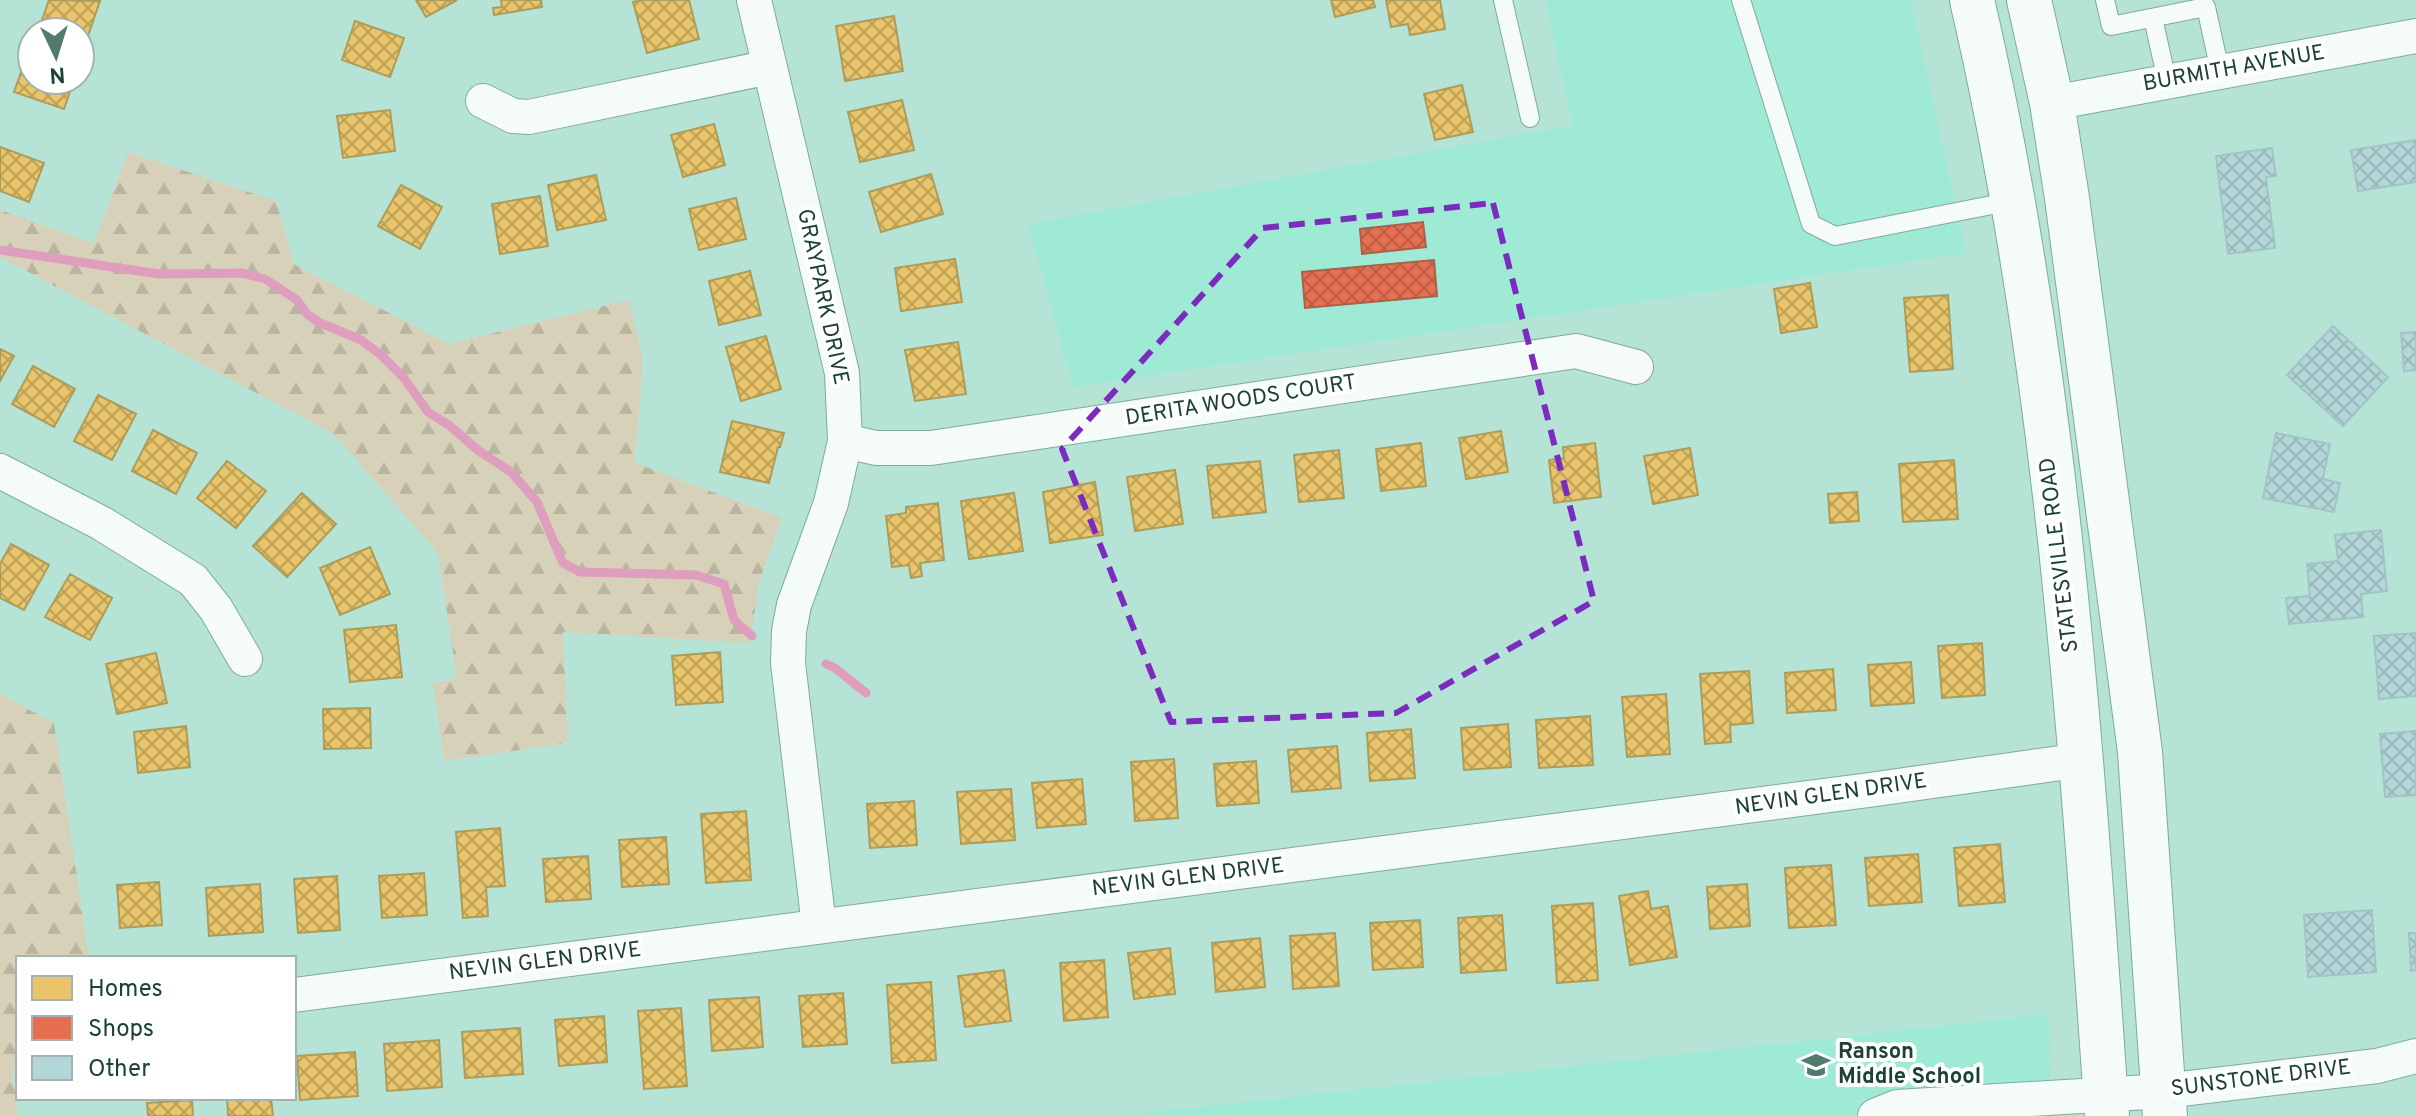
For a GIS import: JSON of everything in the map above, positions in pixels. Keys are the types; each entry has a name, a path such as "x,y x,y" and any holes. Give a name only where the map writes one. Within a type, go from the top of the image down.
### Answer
{"main road":[{"name":"STATESVILLE ROAD","path":"1972,0 2013,201 2067,599 2082,760 2106,1105"},
{"path":"2029,0 2052,103 2105,475 2140,752 2164,1103"}],"street":[{"name":"GRAYPARK DRIVE","path":"754,0 842,373 845,441 831,503 794,605 789,631 788,663 819,926"},
{"name":"BURMITH AVENUE","path":"2052,103 2416,36"},
{"path":"483,101 513,116 529,117 770,67"},
{"name":"DERITA WOODS COURT","path":"845,441 876,448 931,448 1576,351 1636,367"},
{"path":"0,471 101,523 193,580 216,609 245,659"},
{"name":"NEVIN GLEN DRIVE","path":"296,995 2082,760"},
{"name":"SUNSTONE DRIVE","path":"1875,1116 1897,1107 2164,1103 2377,1066 2416,1056"}],"lane":[{"path":"1503,0 1530,118"},
{"path":"1741,0 1811,224 1835,236 2013,201"},
{"path":"2105,0 2111,26 2206,7 2220,71"},
{"path":"2153,18 2167,81"}],"highlighted area":[{"path":"1493,203 1594,601 1396,713 1171,722 1062,449 1263,228"}],"shaded area":[{"path":"1545,0 1911,0 1966,253 1073,387 1028,224 1573,125"},
{"name":"Ranson Middle School","path":"2049,1014 2050,1116 1116,1116"}],"green space":[{"path":"128,152 276,201 294,264 449,344 629,300 643,359 635,463 782,518 759,582 750,643 563,632 568,743 444,761 433,683 457,679 438,553 334,434 0,257 0,210 94,243"},
{"path":"0,694 54,723 89,956 16,956 16,1068 12,1070 18,1116 0,1116"}],"building: Homes":[{"path":"49,0 100,1 95,16 43,16"},
{"path":"416,0 457,0 426,17"},
{"path":"501,0 541,0 542,7 494,15 493,8 502,7"},
{"path":"689,0 699,39 647,53 633,2"},
{"path":"1331,0 1373,0 1375,7 1335,17"},
{"path":"1386,0 1440,0 1445,29 1410,35 1408,24 1391,27"},
{"path":"894,16 903,71 845,81 836,26"},
{"path":"355,21 404,38 390,77 342,60"},
{"path":"1462,85 1473,132 1435,140 1424,94"},
{"path":"26,96 68,96 64,109"},
{"path":"902,100 914,150 860,162 848,112"},
{"path":"390,110 395,151 343,158 337,116"},
{"path":"714,124 725,165 683,177 671,135"},
{"path":"0,147 44,163 29,202 0,191"},
{"path":"931,174 943,214 881,232 869,192"},
{"path":"596,175 606,220 557,230 548,185"},
{"path":"401,185 442,207 420,249 378,226"},
{"path":"540,196 548,246 500,254 492,204"},
{"path":"736,198 746,239 699,250 689,209"},
{"path":"955,259 962,302 901,311 895,268"},
{"path":"750,271 761,315 719,325 709,281"},
{"path":"1810,283 1817,327 1781,333 1774,289"},
{"path":"1948,295 1953,369 1910,372 1904,298"},
{"path":"766,336 781,389 741,401 726,347"},
{"path":"958,342 966,394 915,401 905,350"},
{"path":"0,349 14,356 0,381"},
{"path":"33,366 75,389 54,427 12,404"},
{"path":"98,395 136,414 112,460 74,441"},
{"path":"732,421 784,433 769,483 720,472"},
{"path":"153,430 197,453 176,494 132,471"},
{"path":"1501,431 1508,472 1466,479 1459,438"},
{"path":"1421,443 1426,486 1381,491 1376,449"},
{"path":"1595,443 1601,497 1554,503 1549,460 1564,458 1563,447"},
{"path":"1690,448 1698,495 1653,504 1644,456"},
{"path":"1339,450 1344,498 1299,502 1294,455"},
{"path":"1954,460 1958,519 1903,522 1899,464"},
{"path":"227,461 266,491 236,528 197,498"},
{"path":"1260,461 1266,512 1213,518 1207,466"},
{"path":"1175,470 1183,524 1135,531 1127,477"},
{"path":"1095,482 1103,535 1050,543 1043,492"},
{"path":"1857,492 1859,521 1830,523 1828,494"},
{"path":"302,493 336,524 287,577 253,546"},
{"path":"1014,493 1023,551 969,559 961,501"},
{"path":"938,503 944,560 920,563 922,576 911,578 909,565 892,567 886,516 906,513 906,507"},
{"path":"11,544 49,565 24,610 0,598 0,564"},
{"path":"370,547 390,594 340,615 320,568"},
{"path":"70,574 112,598 90,640 45,617"},
{"path":"396,625 402,677 350,682 344,630"},
{"path":"1982,643 1985,695 1942,698 1938,646"},
{"path":"720,652 723,702 676,705 672,656"},
{"path":"156,653 167,703 117,714 106,664"},
{"path":"1911,662 1914,703 1871,706 1868,665"},
{"path":"1833,669 1836,710 1787,713 1785,673"},
{"path":"1749,671 1753,723 1730,725 1731,742 1705,744 1700,674"},
{"path":"1666,694 1670,754 1627,757 1622,697"},
{"path":"370,708 371,748 324,749 323,709"},
{"path":"1590,716 1593,765 1539,768 1536,720"},
{"path":"1508,724 1511,767 1464,770 1461,728"},
{"path":"186,726 190,767 138,773 134,732"},
{"path":"1411,729 1415,778 1370,781 1367,733"},
{"path":"1337,746 1341,788 1292,792 1288,750"},
{"path":"1174,759 1178,818 1135,821 1131,762"},
{"path":"1256,761 1259,803 1217,806 1214,764"},
{"path":"1082,779 1086,824 1037,828 1032,783"},
{"path":"1011,789 1015,840 961,844 957,792"},
{"path":"914,801 917,845 870,848 867,804"},
{"path":"746,811 751,880 706,883 701,814"},
{"path":"500,828 505,886 486,887 488,916 463,918 456,832"},
{"path":"666,837 669,884 622,887 619,840"},
{"path":"2000,844 2005,902 1959,906 1954,848"},
{"path":"1918,854 1922,902 1869,906 1865,858"},
{"path":"588,856 591,899 546,902 543,859"},
{"path":"1831,865 1836,925 1789,928 1785,868"},
{"path":"424,873 427,915 382,918 379,876"},
{"path":"337,876 340,930 298,933 294,879"},
{"path":"159,882 162,925 120,928 117,885"},
{"path":"260,884 263,932 209,936 206,888"},
{"path":"1747,884 1750,926 1710,929 1707,887"},
{"path":"1648,891 1651,909 1668,906 1677,957 1630,965 1619,896"},
{"path":"1593,903 1598,980 1557,983 1552,906"},
{"path":"1502,915 1506,970 1461,973 1458,918"},
{"path":"1420,920 1423,967 1373,970 1370,923"},
{"path":"1335,933 1339,986 1293,989 1290,936"},
{"path":"1260,938 1265,987 1216,992 1212,943"},
{"path":"1170,948 1175,994 1134,999 1128,953"},
{"path":"1104,960 1108,1017 1064,1021 1060,963"},
{"path":"1004,970 1011,1021 965,1027 958,976"},
{"path":"931,982 936,1060 892,1063 887,985"},
{"path":"843,993 847,1044 803,1047 799,996"},
{"path":"759,997 763,1047 712,1051 709,1000"},
{"path":"681,1008 687,1086 644,1089 638,1011"},
{"path":"604,1016 607,1062 559,1066 555,1020"},
{"path":"520,1028 523,1074 465,1078 462,1032"},
{"path":"439,1040 442,1087 387,1091 384,1044"},
{"path":"355,1052 358,1096 300,1100 297,1056"},
{"path":"192,1100 193,1116 148,1116 147,1103"},
{"path":"227,1100 271,1100 273,1116 228,1116"}],"building: Shops":[{"path":"1423,222 1426,247 1362,254 1360,229"},
{"path":"1434,260 1437,296 1305,308 1302,272"}],"building: Other":[{"path":"2416,140 2416,182 2358,191 2351,150"},
{"path":"2272,148 2276,176 2266,177 2275,248 2228,254 2216,156"},
{"path":"2333,326 2388,377 2343,426 2287,375"},
{"path":"2416,332 2416,370 2404,371 2401,333"},
{"path":"2276,433 2330,444 2323,479 2340,483 2334,512 2263,498"},
{"path":"2381,530 2387,591 2361,594 2363,617 2289,624 2286,598 2310,596 2307,564 2338,561 2335,535"},
{"path":"2416,633 2416,696 2379,699 2374,636"},
{"path":"2416,731 2416,795 2385,797 2380,734"},
{"path":"2372,910 2376,972 2308,977 2304,915"},
{"path":"2409,933 2416,933 2416,970 2411,971"}],"waterway":[{"path":"0,250 159,274 242,273 265,279 297,300 307,314 318,322 361,340 381,355 404,378 428,412 511,472 537,502 563,563 580,572 696,575 724,584 734,620 752,636"},
{"path":"826,664 866,693"}],"place":[{"name":"Ranson Middle School","path":"1816,1065"}]}
